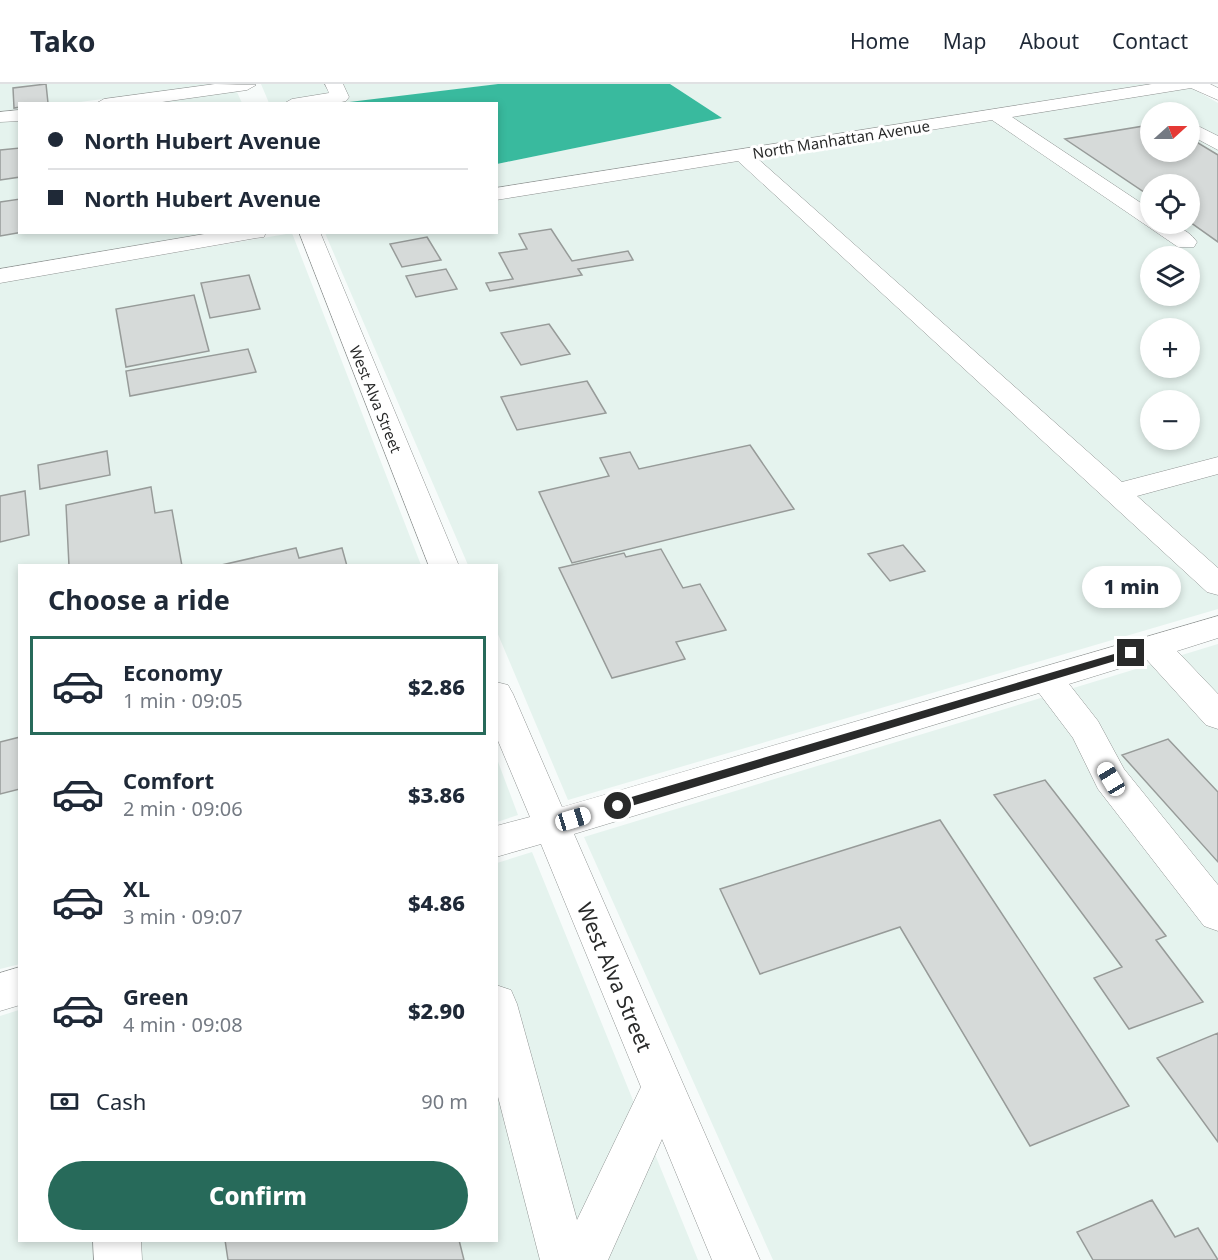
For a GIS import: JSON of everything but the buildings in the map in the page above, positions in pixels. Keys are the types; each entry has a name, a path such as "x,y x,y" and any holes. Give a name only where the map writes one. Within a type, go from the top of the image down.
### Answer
{"street":[{"path":"118,102 247,84 254,102"},
{"path":"306,102 340,97 334,84"},
{"path":"1058,84 1084,100"},
{"name":"North Manhattan Avenue","path":"498,194 1185,84"},
{"path":"1197,84 1218,95"},
{"path":"1128,93 1144,102"},
{"path":"995,114 1140,211"},
{"path":"0,117 18,115"},
{"path":"1200,134 1218,144"},
{"path":"742,155 1218,585"},
{"path":"0,276 244,234"},
{"name":"West Alva Street","path":"310,234 443,564"},
{"path":"1174,234 1186,242"},
{"path":"1116,493 1218,465"},
{"path":"498,841 1218,627"},
{"path":"1153,646 1218,716"},
{"path":"1046,678 1086,730 1111,779 1218,914"},
{"name":"West Alva Street","path":"498,699 736,1260"},
{"path":"0,992 18,987"},
{"path":"498,1012 564,1260"},
{"path":"583,1260 663,1088"},
{"path":"117,1242 118,1260"}],"shaded area":[{"path":"0,84 220,84 80,102 18,102 18,110 0,113"},
{"path":"261,84 498,84 357,102 269,102"},
{"path":"498,84 670,84 722,118 498,164 498,102 349,102"},
{"path":"670,84 1152,84 498,188 498,164 721,118"},
{"path":"1192,88 1218,103 1218,609 568,800 498,634 498,564 468,564 325,234 498,234 498,200"},
{"path":"236,90 242,102 152,102"},
{"path":"18,119 18,234 212,234 0,269 0,122"},
{"path":"292,234 421,564 18,564 18,964 0,969 0,282"},
{"path":"1218,644 1218,1260 773,1260 584,837"},
{"path":"498,762 518,815 498,822"},
{"path":"532,852 698,1260 0,1260 0,1016 18,1010 18,1242 498,1242 498,863"}],"route":[{"path":"618,806 1131,653"}]}
